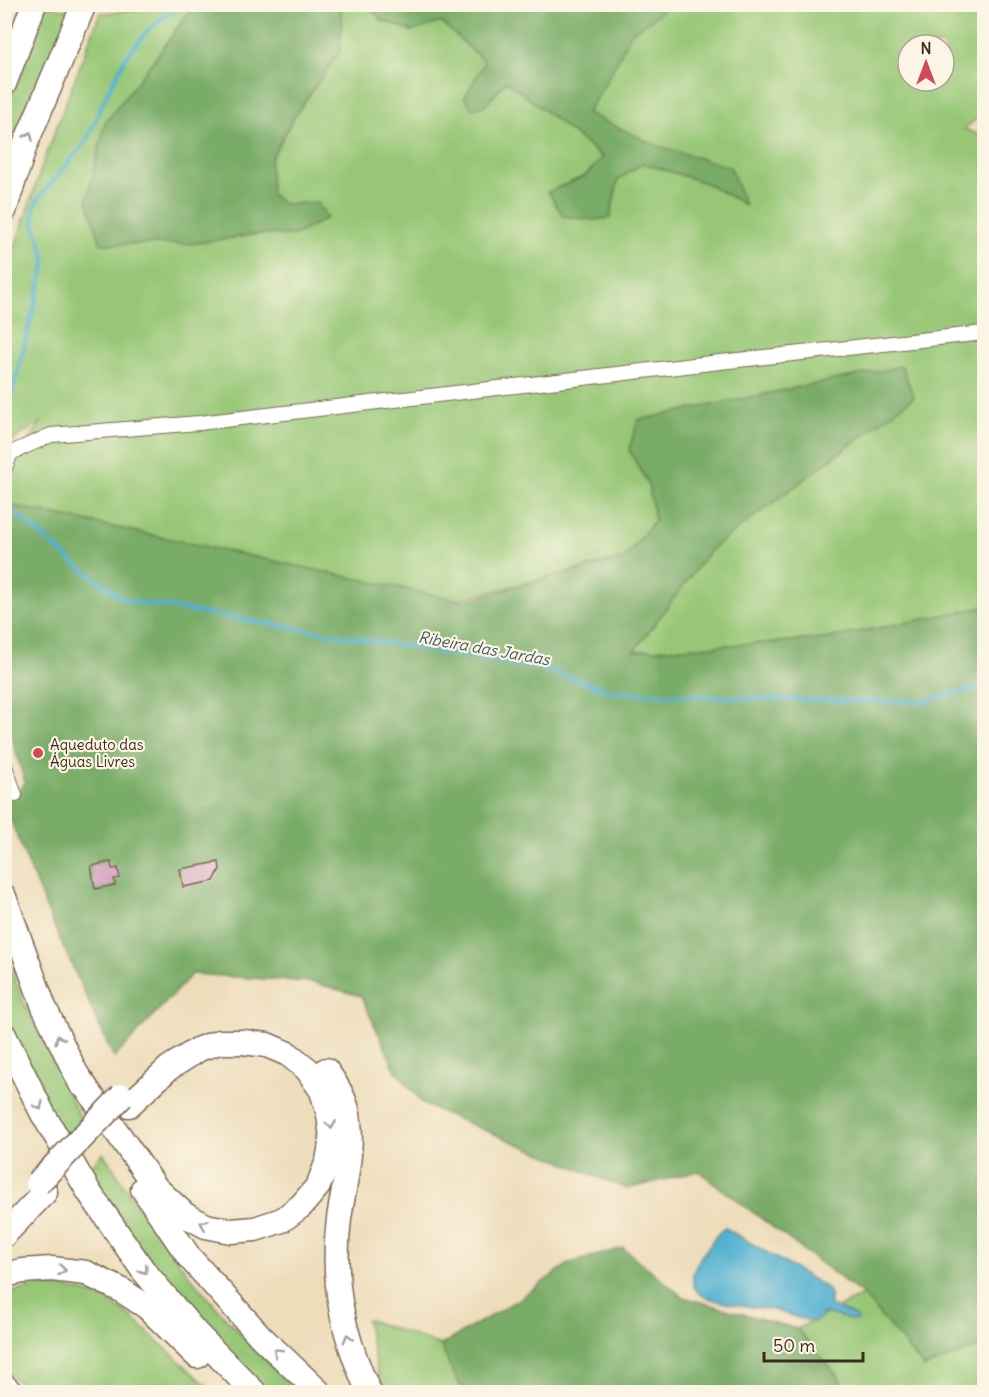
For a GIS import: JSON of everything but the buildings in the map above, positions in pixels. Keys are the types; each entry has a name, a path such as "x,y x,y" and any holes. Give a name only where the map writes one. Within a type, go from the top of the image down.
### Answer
{"highway":[{"path":"4,84 34,4"},
{"path":"4,211 25,146 83,9"},
{"path":"4,897 44,1007 92,1109 123,1159 189,1257 261,1337 319,1392"},
{"path":"4,1235 42,1187 125,1101 159,1057 187,1039 218,1028 246,1026 272,1031 297,1042 319,1060 335,1083 346,1106 349,1133 347,1177 339,1222 337,1270 341,1312 349,1344 369,1392"},
{"path":"4,1035 43,1114 89,1192 143,1270 195,1332 254,1392"},
{"path":"75,1072 156,1188 185,1215 206,1226 231,1231 255,1229 282,1220 301,1206 318,1186 328,1161 332,1138 330,1114 322,1091 307,1069 288,1054 267,1046 243,1042 219,1042 199,1049 125,1101"},
{"path":"4,1216 42,1187"},
{"path":"4,1275 23,1270 52,1269 86,1273 121,1290 147,1307 235,1392"}],"main road":[{"path":"4,1382 15,1392"}],"street":[{"path":"4,470 11,453 51,435 199,423 984,333"},
{"path":"4,763 15,795"}],"green space":[{"path":"47,5 71,11 5,184 5,107"},
{"path":"147,5 194,5 105,123 87,200 189,244 259,234 295,235 318,203 284,204 270,194 270,161 342,19 340,5 366,5 382,20 412,31 441,22 485,62 465,97 485,106 506,81 603,158 585,176 548,192 610,218 618,180 643,163 706,183 744,204 655,145 586,114 608,79 631,33 660,13 664,5 984,5 984,113 964,129 984,136 984,607 824,639 634,651 711,549 914,397 629,450 648,484 655,520 625,558 456,600 5,504 5,476 42,421 5,446 5,277 43,163 100,13 140,10"},
{"path":"194,5 340,5 342,19 340,51 294,117 270,161 271,194 284,204 318,203 327,218 295,235 259,234 189,244 101,244 87,200 105,123"},
{"path":"366,5 664,5 660,13 631,33 608,79 587,113 655,145 730,167 745,205 706,183 643,163 618,180 610,218 592,220 563,216 548,192 585,176 603,157 506,81 485,106 472,109 465,97 485,62 441,22 412,31 382,20"},
{"path":"902,366 914,397 711,549 634,651 824,639 984,607 984,1345 924,1367 863,1295 698,1171 627,1189 424,1105 396,1071 361,996 311,982 192,974 114,1058 46,908 5,807 25,783 5,714 4,504 463,601 625,558 655,520 648,483 629,450 638,420"},
{"path":"4,951 24,1003 83,1124 66,1141 5,1020"},
{"path":"103,1153 151,1224 195,1282 253,1347 299,1392 263,1392 200,1330 84,1174"},
{"path":"623,1248 683,1297 797,1329 840,1379 842,1392 464,1392 441,1345 516,1301 570,1263"},
{"path":"41,1285 76,1290 104,1298 131,1317 214,1392 30,1392 5,1370 5,1294"},
{"path":"863,1295 924,1367 984,1345 984,1392 842,1392 840,1379 797,1329"},
{"path":"366,1319 441,1345 464,1392 382,1392"}],"water":[{"path":"725,1228 824,1286 830,1295 829,1305 853,1315 858,1320 854,1321 826,1313 814,1322 773,1310 721,1302 697,1291 693,1280 697,1264 715,1237"}],"waterway":[{"path":"7,437 8,410 45,264 35,228 36,203 87,140 126,57 148,30 179,4"},
{"name":"Ribeira das Jardas","path":"11,509 80,568 125,600 544,669 614,692 760,699 921,702 984,686"}],"place":[{"name":"Aqueduto das Águas Livres","path":"38,753"}]}
